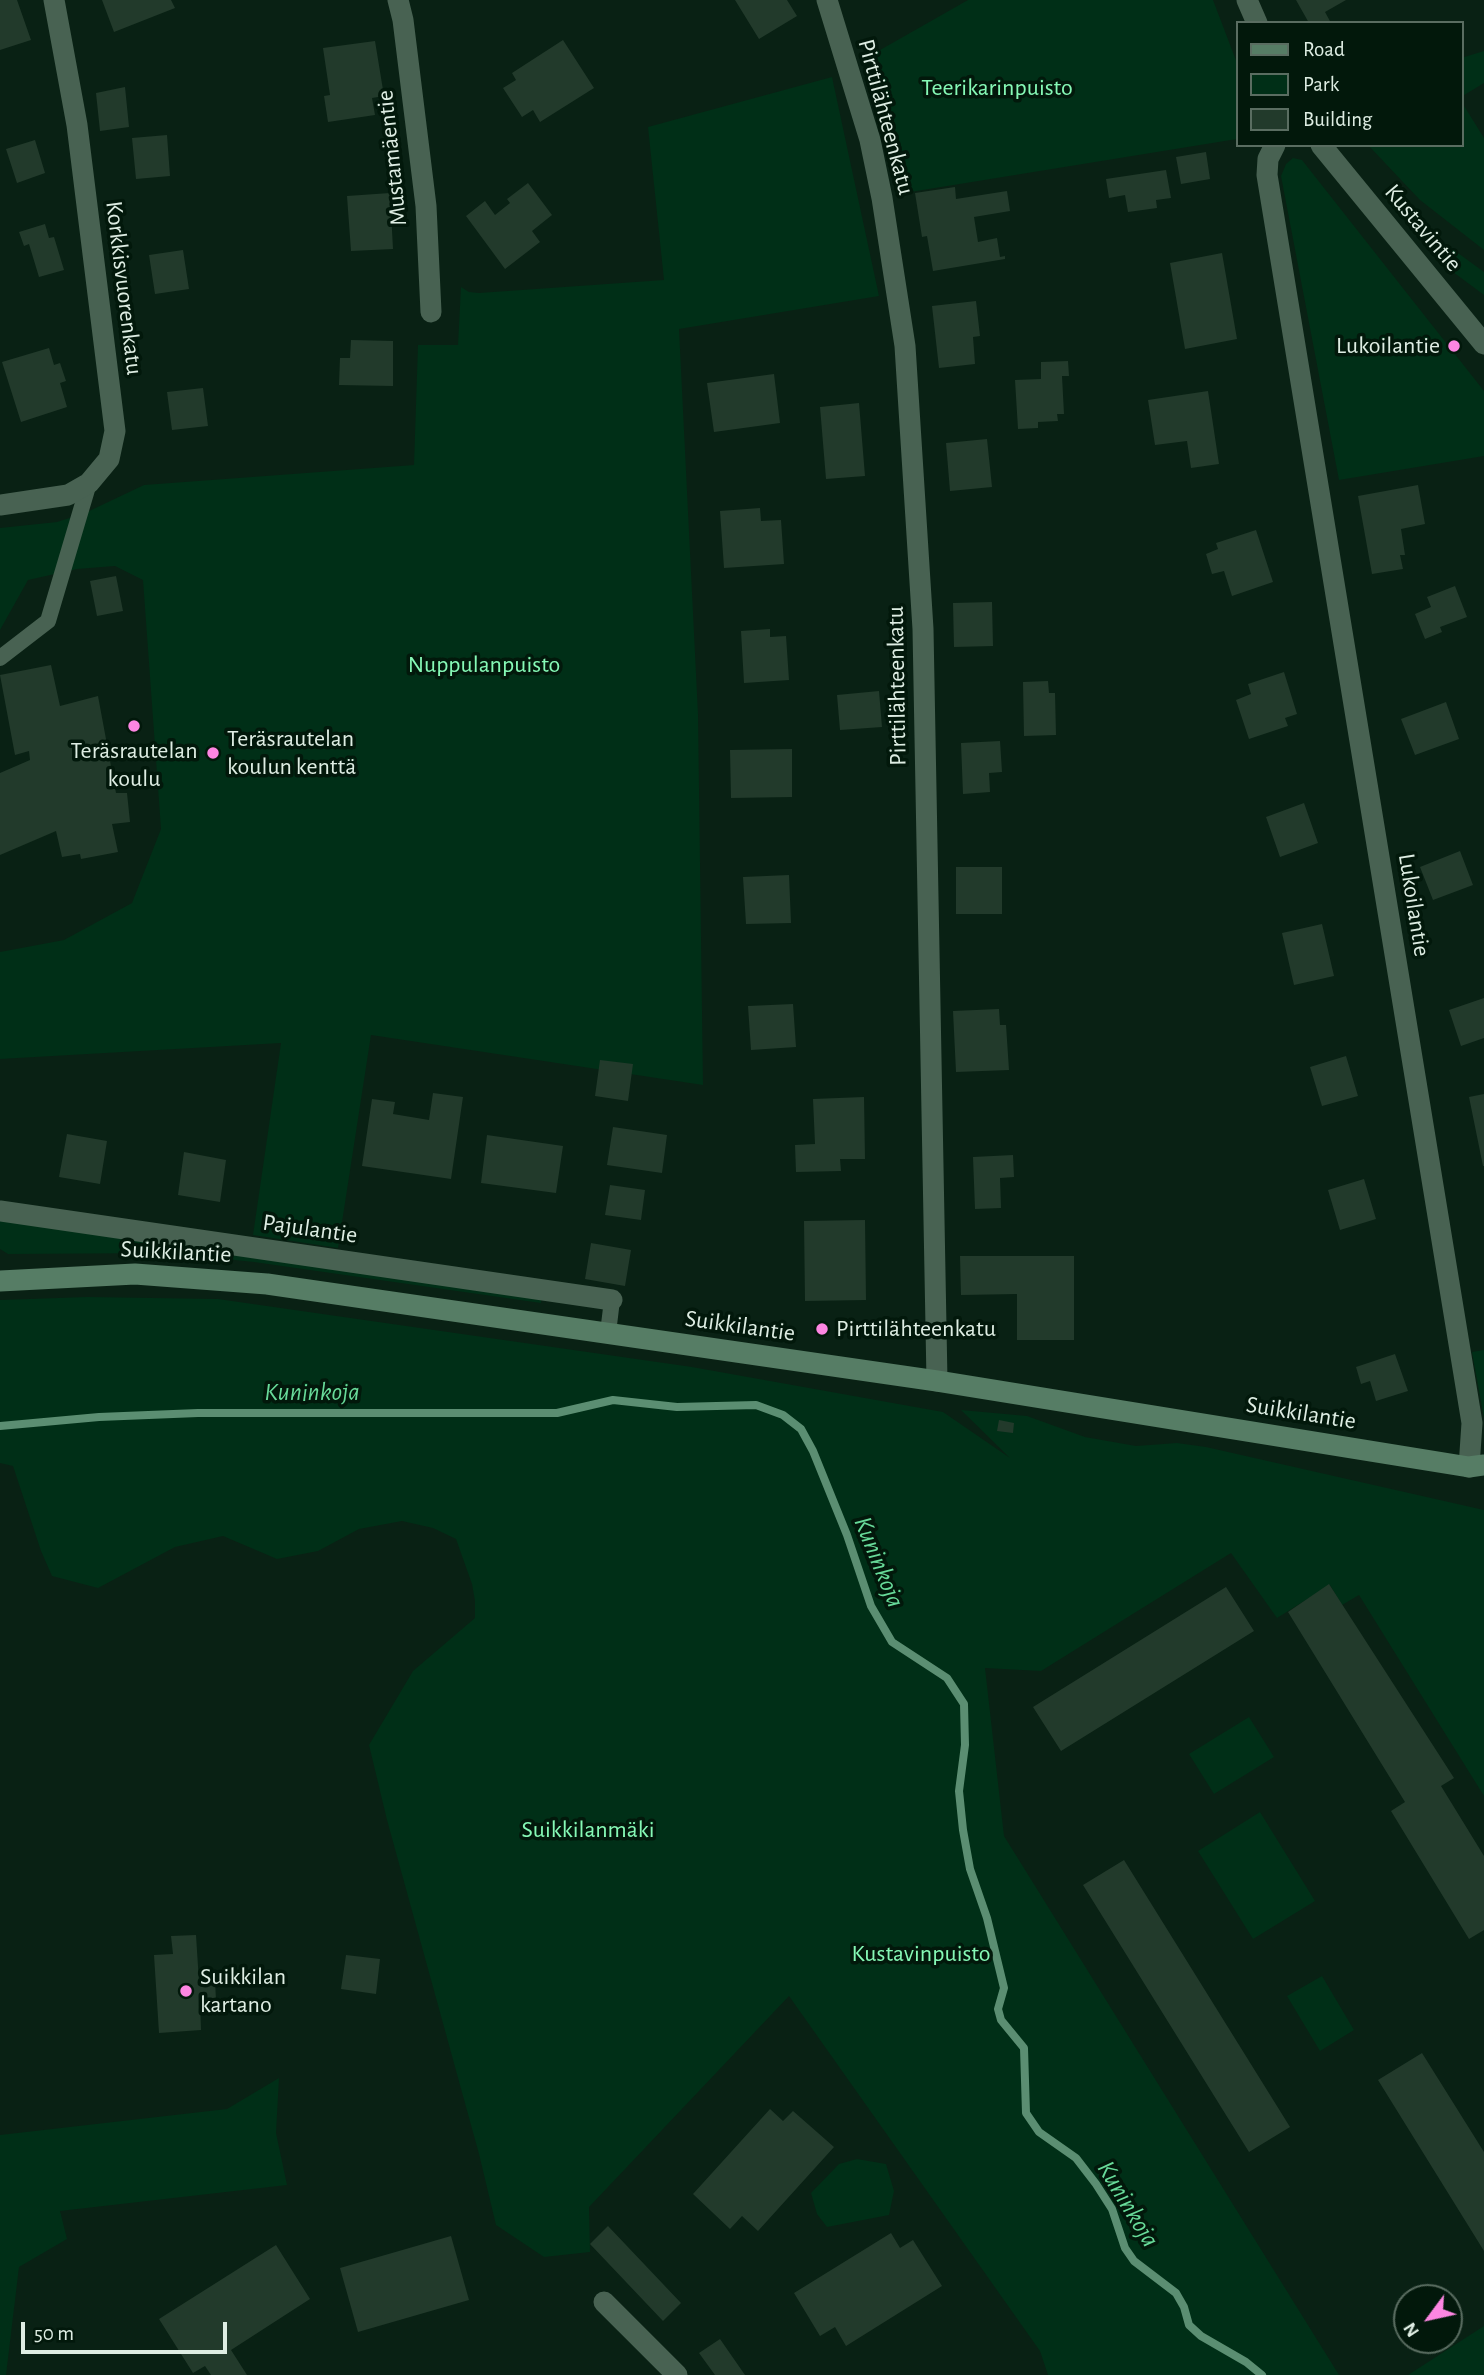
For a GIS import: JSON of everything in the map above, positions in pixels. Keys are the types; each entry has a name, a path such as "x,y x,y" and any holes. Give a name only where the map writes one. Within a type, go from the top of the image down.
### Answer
{"main road":[{"name":"Suikkilantie","path":"0,1280 135,1274 267,1284 937,1381 1479,1470"}],"street":[{"name":"Korkkisvuorenkatu","path":"54,0 77,125 115,431 108,459 89,483"},
{"name":"Mustamäentie","path":"398,0 403,20 426,206 430,312"},
{"name":"Pirttilähteenkatu","path":"827,0 870,140 882,198 905,346 923,629 937,1381"},
{"path":"1247,0 1256,21"},
{"name":"Lukoilantie","path":"1274,147 1268,159 1267,175 1479,1470"},
{"name":"Kustavintie","path":"1323,147 1484,344"},
{"path":"0,505 68,495 89,483"},
{"name":"Pajulantie","path":"0,1211 612,1300"},
{"path":"604,2302 677,2375"}],"lane":[{"path":"0,658 48,621 89,483"},
{"path":"608,1333 612,1300"}],"green space":[{"name":"Teerikarinpuisto","path":"968,0 1213,0 1236,60 1236,139 898,194 866,58"},
{"path":"1484,51 1484,83 1463,96 1463,57"},
{"name":"Nuppulanpuisto","path":"832,77 879,296 679,329 698,714 703,1085 371,1035 338,1248 253,1235 281,1043 0,1059 0,952 64,940 132,903 161,829 143,580 115,566 77,569 28,580 0,630 0,528 57,522 85,513 144,485 414,465 418,345 458,345 461,287 469,292 479,293 664,280 648,127"},
{"path":"1463,104 1484,138 1484,250 1420,200 1370,147 1463,147"},
{"path":"1293,158 1302,160 1484,391 1484,456 1339,480 1281,176 1286,164"},
{"path":"1421,226 1484,272 1484,295 1435,255 1415,231"},
{"path":"0,1220 542,1295 541,1303 254,1262 168,1253 8,1254 0,1249"},
{"path":"87,1297 218,1299 692,1367 943,1412 1010,1458 961,1410 1027,1416 1085,1437 1136,1446 1177,1443 1206,1447 1484,1510 1484,1796 1359,1595 1342,1605 1330,1585 1277,1618 1231,1553 1041,1671 985,1668 1004,1836 1339,2375 1048,2375 1040,2351 789,1996 589,2207 590,2252 544,2257 496,2225 369,1745 413,1671 475,1618 472,1584 456,1539 433,1528 402,1521 359,1529 318,1551 277,1559 223,1536 175,1547 98,1588 52,1576 13,1466 0,1463 0,1300"},
{"path":"1484,1350 1484,1418 1472,1352"},
{"path":"1249,1717 1274,1757 1214,1794 1189,1754"},
{"path":"1260,1812 1315,1901 1253,1939 1198,1851"},
{"path":"1322,1976 1354,2030 1320,2051 1287,1996"},
{"path":"279,2078 276,2133 287,2185 60,2211 67,2239 19,2267 6,2375 0,2375 0,2135 227,2109"},
{"path":"857,2159 886,2164 894,2191 889,2215 827,2227 817,2214 811,2193 839,2164"},
{"path":"1484,2326 1484,2375 1408,2375 1441,2354 1463,2354 1463,2340"}],"building":[{"path":"0,0 17,0 31,40 0,50"},
{"path":"102,0 171,0 175,8 114,32"},
{"path":"735,0 787,0 797,16 759,39"},
{"path":"1296,0 1346,0 1325,12 1330,21 1308,21"},
{"path":"563,40 594,88 540,122 533,110 522,117 503,88 516,80 512,73"},
{"path":"375,41 384,96 372,98 375,115 328,122 324,96 330,95 323,48"},
{"path":"125,87 129,127 100,131 96,93"},
{"path":"167,135 170,176 136,179 132,138"},
{"path":"35,140 45,173 17,183 6,149"},
{"path":"1206,152 1210,179 1181,184 1176,157"},
{"path":"1166,170 1171,198 1156,200 1157,208 1128,212 1125,195 1109,198 1106,179"},
{"path":"528,183 552,215 532,231 540,242 505,269 466,216 485,201 495,215 510,203 507,199"},
{"path":"955,187 956,199 1007,191 1010,211 974,217 978,242 997,238 1000,257 1005,256 1005,259 933,271 927,236 922,237 915,193"},
{"path":"390,193 393,249 351,251 347,196"},
{"path":"45,224 49,238 54,237 64,270 39,277 29,244 24,246 19,232"},
{"path":"183,250 189,289 155,294 149,255"},
{"path":"1222,253 1237,339 1185,349 1170,263"},
{"path":"976,301 980,336 973,337 975,364 939,368 932,306"},
{"path":"351,340 393,341 393,386 339,385 340,358 350,358"},
{"path":"49,348 54,365 60,363 66,381 60,383 67,407 21,422 2,362"},
{"path":"1068,361 1069,376 1062,376 1064,414 1057,414 1058,421 1038,422 1038,428 1018,429 1015,380 1041,379 1041,362"},
{"path":"774,374 780,423 714,432 707,383"},
{"path":"203,388 208,426 172,430 167,392"},
{"path":"1208,391 1219,464 1191,468 1187,441 1155,445 1148,400"},
{"path":"859,403 865,476 826,479 820,407"},
{"path":"987,439 992,487 950,491 946,443"},
{"path":"1418,485 1425,524 1401,529 1405,555 1400,555 1403,569 1372,574 1358,496"},
{"path":"760,508 761,521 781,520 784,564 724,568 720,511"},
{"path":"1256,530 1273,582 1232,596 1224,571 1212,574 1206,554 1218,549 1216,543"},
{"path":"116,576 123,611 97,616 90,581"},
{"path":"1455,586 1467,617 1440,627 1442,632 1425,639 1415,614 1431,607 1427,597"},
{"path":"992,602 993,646 954,647 953,603"},
{"path":"770,629 770,637 786,636 789,680 744,683 741,631"},
{"path":"51,665 60,706 98,696 116,793 127,793 130,822 112,824 118,852 81,859 80,854 62,857 56,831 0,855 0,773 30,760 29,751 15,755 0,675"},
{"path":"1284,672 1297,714 1285,718 1288,726 1249,739 1236,700 1251,694 1248,684"},
{"path":"1048,681 1049,693 1055,693 1056,735 1024,736 1023,682"},
{"path":"879,691 882,727 840,730 837,695"},
{"path":"1446,702 1459,739 1415,755 1401,719"},
{"path":"1000,741 1002,772 989,773 990,792 963,794 961,743"},
{"path":"792,749 792,797 731,798 730,750"},
{"path":"1304,803 1318,843 1280,857 1266,817"},
{"path":"1460,851 1473,885 1433,900 1420,867"},
{"path":"956,867 1002,867 1002,914 956,914"},
{"path":"789,875 791,923 746,924 743,877"},
{"path":"1322,924 1334,976 1294,985 1282,933"},
{"path":"1484,998 1484,1038 1461,1046 1449,1010"},
{"path":"793,1004 796,1047 751,1050 748,1006"},
{"path":"999,1009 1000,1025 1006,1025 1009,1070 956,1072 953,1011"},
{"path":"1346,1056 1358,1096 1322,1106 1310,1067"},
{"path":"600,1060 633,1064 628,1101 595,1096"},
{"path":"433,1093 463,1097 451,1179 362,1166 372,1099 395,1102 393,1114 429,1120"},
{"path":"1484,1094 1484,1166 1483,1166 1469,1097"},
{"path":"864,1097 865,1159 840,1159 841,1171 796,1172 795,1145 815,1144 813,1099"},
{"path":"613,1127 667,1135 662,1173 607,1165"},
{"path":"67,1134 107,1141 100,1184 59,1177"},
{"path":"487,1135 563,1146 556,1193 481,1183"},
{"path":"184,1152 226,1160 220,1202 178,1195"},
{"path":"1013,1155 1014,1177 1000,1178 1001,1208 975,1209 973,1157"},
{"path":"1364,1179 1376,1219 1340,1230 1328,1190"},
{"path":"610,1185 645,1190 641,1220 605,1215"},
{"path":"865,1220 866,1300 805,1301 804,1221"},
{"path":"591,1243 631,1250 625,1286 585,1279"},
{"path":"960,1256 1074,1256 1074,1340 1017,1340 1017,1294 961,1295"},
{"path":"1395,1354 1408,1391 1376,1401 1370,1381 1361,1384 1356,1367"},
{"path":"999,1420 1014,1423 1013,1433 997,1431"},
{"path":"1329,1584 1454,1778 1441,1786 1484,1856 1484,1930 1469,1939 1391,1811 1405,1802 1288,1612"},
{"path":"1226,1587 1254,1631 1061,1751 1033,1707"},
{"path":"1124,1860 1290,2127 1249,2152 1083,1885"},
{"name":"Suikkilan kartano","path":"196,1935 199,1982 215,1981 216,2000 200,2001 201,2030 159,2033 154,1955 173,1954 171,1936"},
{"path":"346,1955 380,1959 376,1994 341,1989"},
{"path":"1422,2053 1484,2152 1484,2251 1378,2080"},
{"path":"770,2109 783,2121 793,2111 834,2147 758,2231 742,2216 730,2229 693,2194"},
{"path":"608,2226 681,2303 663,2321 590,2244"},
{"path":"891,2233 900,2248 913,2240 942,2286 846,2346 835,2327 820,2336 794,2293"},
{"path":"451,2236 469,2300 358,2332 340,2268"},
{"path":"276,2245 310,2299 231,2350 247,2375 211,2375 205,2366 193,2373 159,2319"},
{"path":"720,2339 745,2375 715,2375 699,2353"}],"waterway":[{"name":"Kuninkoja","path":"0,1426 99,1417 198,1413 557,1413 613,1400 677,1407 756,1405 783,1415 801,1429 813,1451 847,1535 871,1606 892,1642 947,1678 964,1704 965,1745 959,1791 963,1830 970,1869 987,1918 1004,1988 998,2009 1001,2020 1024,2048 1026,2113 1039,2132 1076,2158 1096,2184 1112,2209 1125,2248 1134,2261 1176,2293 1184,2307 1189,2325 1201,2336 1246,2362 1262,2375"}],"place":[{"name":"Lukoilantie","path":"1454,346"},
{"name":"Teräsrautelan koulu","path":"134,726"},
{"name":"Teräsrautelan koulun kenttä","path":"213,753"},
{"name":"Pirttilähteenkatu","path":"822,1329"},
{"name":"Suikkilan kartano","path":"186,1991"}],"park label":[{"name":"Suikkilanmäki","path":"588,1830"},
{"name":"Kustavinpuisto","path":"921,1954"}]}
